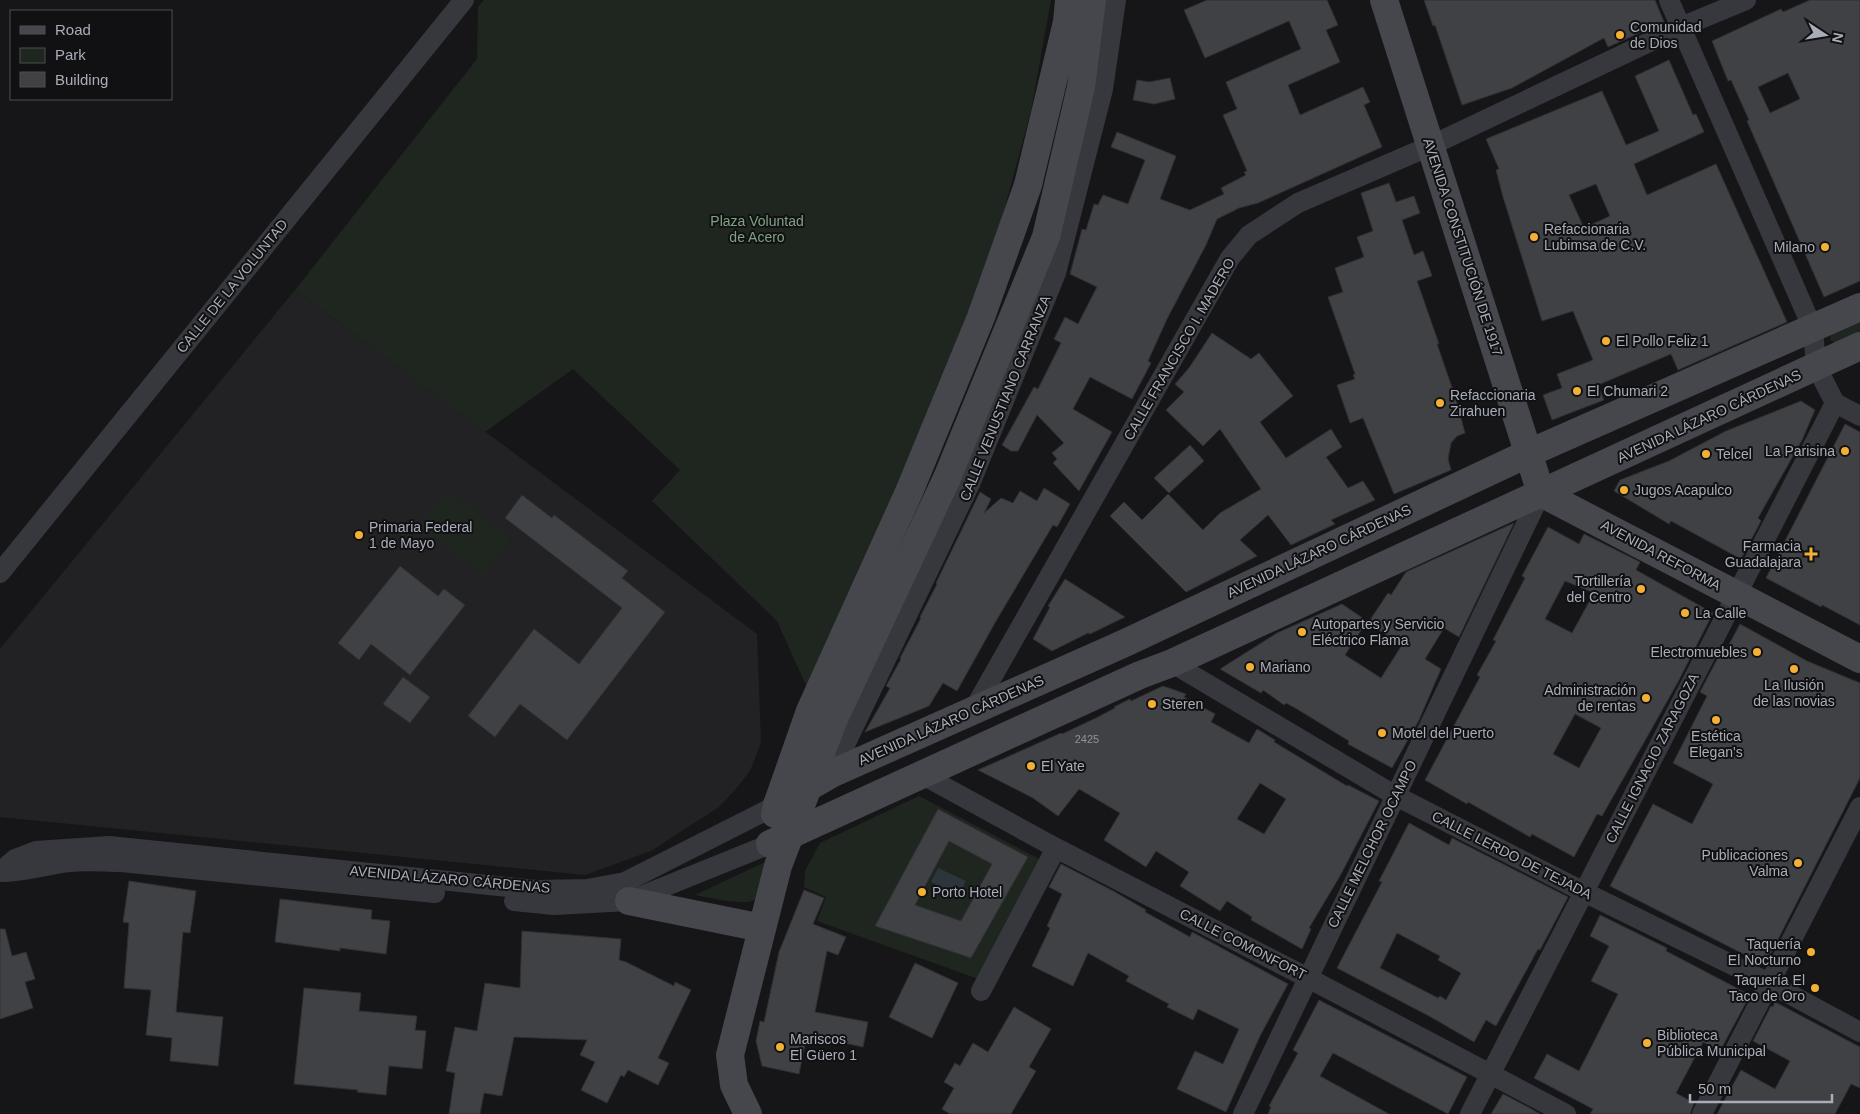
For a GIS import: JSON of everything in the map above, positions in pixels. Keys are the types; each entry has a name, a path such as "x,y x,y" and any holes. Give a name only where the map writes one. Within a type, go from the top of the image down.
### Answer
{"main road":[{"path":"779,849 776,805 810,711 909,492 981,317 1028,185 1067,22 1069,0"},
{"path":"748,1114 734,1084 730,1055 762,928 779,849 808,788 833,721 947,478 1046,237 1082,87 1092,0"},
{"name":"AVENIDA CONSTITUCIÓN DE 1917","path":"1384,0 1541,493"},
{"name":"AVENIDA LÁZARO CÁRDENAS","path":"776,805 831,774 1125,643 1528,453 1860,307"},
{"name":"AVENIDA LÁZARO CÁRDENAS","path":"779,849 828,816 1172,662 1860,346"},
{"name":"AVENIDA REFORMA","path":"1541,493 1860,659"},
{"path":"1125,643 1140,675"},
{"path":"629,901 762,928"}],"street":[{"name":"CALLE DE LA VOLUNTAD","path":"0,573 464,0"},
{"name":"CALLE VENUSTIANO CARRANZA","path":"831,774 970,484 1056,273 1103,89 1116,0"},
{"path":"1669,0 1813,329 1816,366 1835,403 1860,416"},
{"name":"CALLE FRANCISCO I. MADERO","path":"974,709 1230,258 1249,235 1298,203 1430,146 1681,27 1746,0"},
{"name":"CALLE IGNACIO ZARAGOZA","path":"1470,1114 1835,403"},
{"name":"CALLE MELCHOR OCAMPO","path":"1243,1114 1541,493"},
{"name":"CALLE LERDO DE TEJADA","path":"1172,662 1396,796 1584,892 1769,983 1860,1032"},
{"name":"CALLE COMONFORT","path":"921,774 1056,848 1566,1114"},
{"name":"AVENIDA LÁZARO CÁRDENAS","path":"7,866 36,851 109,846 536,890 587,888 625,882 776,805"},
{"path":"1702,1114 1860,807"},
{"path":"981,991 1056,848"},
{"name":"AVENIDA LÁZARO CÁRDENAS","path":"7,866 36,867 72,862 120,862 554,905 629,901 779,849"}],"shaded area":[{"name":"Primaria Federal 1 de Mayo","path":"295,290 757,634 761,743 750,771 719,807 651,851 585,875 0,817 0,649"},
{"path":"938,868 966,881 959,895 931,882"}],"green space":[{"name":"Plaza Voluntad de Acero","path":"484,0 1051,0 1031,111 986,277 809,692 777,621 652,501 680,470 573,369 485,432 295,290 477,59 478,7"},
{"path":"1860,319 1860,332 1835,343 1830,340 1831,333"},
{"path":"446,490 510,538 483,576 418,527"},
{"name":"Porto Hotel","path":"919,796 1045,862 981,980 817,921 826,897 804,887 805,871 820,843"},
{"path":"765,862 769,864 764,882 759,895 753,901 737,902 695,895"}],"building":[{"path":"1207,0 1327,0 1338,25 1326,30 1340,62 1288,85 1300,115 1363,87 1370,102 1364,105 1382,147 1258,203 1239,208 1217,219 1206,245 1167,319 1148,361 1151,363 1132,399 1090,377 1073,409 1112,432 1079,491 1053,463 1057,459 1052,453 1064,443 1037,415 1018,451 1011,451 1002,445 1034,387 1038,389 1061,343 1054,339 1065,317 1078,324 1097,287 1070,274 1082,229 1086,230 1094,204 1098,205 1103,195 1128,204 1145,160 1111,147 1117,132 1176,156 1160,199 1190,210 1224,194 1221,188 1246,175 1244,172 1247,171 1223,115 1237,109 1226,82 1301,49 1289,21 1205,58 1184,10"},
{"path":"1424,0 1655,0 1664,22 1608,47 1604,38 1512,88 1462,105 1435,25 1433,26"},
{"path":"1810,0 1860,0 1860,281 1824,297 1747,121 1749,120 1731,80 1728,81 1712,41 1781,9 1783,12","holes":["1788,73 1800,99 1770,113 1758,87"]},
{"path":"1669,60 1693,115 1696,114 1704,132 1634,164 1647,195 1716,164 1787,322 1678,370 1671,354 1598,385 1604,400 1552,420 1543,395 1562,388 1557,374 1593,360 1573,311 1542,321 1503,197 1496,170 1499,169 1486,139 1602,91 1626,145 1659,131 1635,76","holes":["1596,184 1610,216 1584,228 1569,195"]},
{"path":"1170,78 1175,99 1154,104 1133,100 1137,80 1149,82"},
{"path":"1389,183 1396,202 1414,196 1420,213 1402,220 1414,255 1423,251 1432,276 1417,281 1439,344 1437,344 1455,396 1465,433 1457,436 1451,443 1448,459 1451,470 1394,494 1363,418 1350,423 1337,385 1355,379 1353,375 1355,374 1328,297 1343,292 1335,268 1364,257 1357,237 1373,231 1361,193"},
{"path":"1212,333 1251,359 1259,353 1293,396 1260,422 1286,458 1331,429 1342,447 1326,457 1348,488 1363,481 1375,500 1331,520 1335,524 1291,545 1268,515 1240,540 1257,556 1186,592 1110,516 1124,502 1142,520 1168,494 1203,530 1220,513 1261,489 1220,429 1203,446 1166,410 1184,392 1175,384 1189,368"},
{"path":"1801,401 1815,410 1802,440 1758,518 1761,521 1741,559 1671,521 1669,524 1614,491 1620,480 1669,461 1726,431"},
{"path":"1845,424 1860,432 1860,625 1766,578"},
{"path":"1190,445 1204,461 1169,493 1154,478"},
{"path":"1044,488 1070,504 1057,527 1053,525 957,691 943,683 929,706 865,732 890,688 886,686 921,618 980,492 991,499 984,513 1001,498 1013,503 1020,491 1037,501"},
{"path":"522,495 552,518 554,515 628,571 622,578 665,612 567,740 520,704 495,737 468,716 534,629 579,664 622,608 505,518"},
{"path":"1514,523 1459,637 1444,628 1425,659 1441,669 1419,720 1392,768 1348,744 1349,741 1297,709 1286,703 1284,705 1263,690 1261,693 1220,669 1277,633 1342,604 1367,621 1345,655 1381,678 1402,645 1368,623 1388,593 1391,595 1406,572"},
{"path":"1548,527 1579,544 1584,534 1640,562 1636,570 1713,613 1651,730 1602,816 1597,814 1574,857 1532,834 1530,837 1425,780 1480,677 1477,675 1496,641 1493,640 1525,578 1522,576","holes":["1565,581 1594,593 1572,633 1545,619","1575,714 1601,728 1579,768 1553,754"]},
{"path":"400,566 438,596 444,589 465,605 410,675 371,644 359,660 338,643"},
{"path":"1065,579 1125,617 1052,651 1033,639 1050,607 1048,606"},
{"path":"1740,624 1807,661 1860,683 1860,778 1765,965 1610,886 1653,804 1692,824 1713,784 1673,763 1707,696 1700,692 1722,650 1725,652"},
{"path":"403,677 430,697 410,723 383,704"},
{"path":"1163,686 1186,694 1184,697 1215,714 1211,722 1249,743 1257,729 1275,740 1274,742 1347,786 1379,801 1340,876 1309,928 1311,929 1302,949 1251,920 1252,917 1227,901 1220,911 1180,886 1189,872 1156,851 1146,867 1104,840 1120,813 1079,789 1058,816 1033,798 978,770 1062,734 1130,699 1131,701","holes":["1260,783 1286,799 1264,834 1237,819"]},
{"path":"938,809 1028,857 971,958 875,926","holes":["949,841 992,864 961,921 915,905"]},
{"path":"1409,823 1449,845 1452,838 1568,897 1496,1026 1486,1020 1474,1042 1337,968 1382,882 1379,881","holes":["1397,933 1440,956 1438,960 1461,973 1446,1000 1440,996 1438,998 1380,968"]},
{"path":"1061,864 1115,892 1146,910 1145,912 1190,937 1192,932 1288,984 1260,1036 1226,1112 1177,1089 1195,1051 1223,1064 1239,1029 1198,1009 1193,1020 1167,1007 1169,1004 1126,981 1129,976 1088,953 1073,986 1032,966 1050,928 1047,926 1062,894 1049,887"},
{"path":"129,881 196,891 190,933 183,932 176,1012 223,1017 218,1066 170,1061 172,1038 146,1035 151,990 124,988 129,923 123,922"},
{"path":"804,890 824,898 813,924 846,937 838,955 827,951 815,1012 868,1022 863,1047 807,1035 799,1074 762,1066 756,1041 760,1021 764,1022 779,952"},
{"path":"280,899 372,910 371,919 390,921 386,954 340,948 340,951 275,942"},
{"path":"1600,915 1667,948 1666,951 1750,995 1720,1051 1703,1042 1676,1093 1694,1103 1690,1114 1590,1114 1593,1109 1534,1078 1547,1054 1579,1071 1618,994 1591,981 1609,946 1590,936"},
{"path":"0,929 5,929 12,956 26,952 35,979 25,982 33,1008 0,1019"},
{"path":"522,931 621,939 619,960 674,986 675,982 691,990 658,1058 669,1063 658,1085 628,1070 624,1077 621,1075 607,1103 581,1090 595,1062 580,1055 587,1040 514,1037 502,1096 484,1093 480,1114 449,1114 455,1073 446,1071 455,1027 477,1031 485,983 520,988"},
{"path":"915,963 958,983 932,1038 889,1017"},
{"path":"304,988 361,993 359,1011 417,1016 415,1030 426,1031 422,1069 389,1066 386,1095 357,1092 358,1090 294,1084"},
{"path":"1319,1000 1467,1077 1448,1114 1333,1053 1320,1076 1389,1114 1268,1114 1271,1107 1269,1106 1298,1053 1293,1050"},
{"path":"1775,1002 1860,1047 1860,1088 1851,1084 1835,1114 1717,1114 1741,1070 1775,1089 1790,1061 1753,1041 1771,1006 1773,1007"},
{"path":"1014,1007 1051,1029 1029,1067 1036,1071 1011,1114 950,1114 942,1109 954,1088 944,1082 955,1063 960,1066 973,1043 988,1052"},
{"path":"1503,1094 1528,1107 1540,1114 1491,1114"}],"place":[{"name":"Comunidad de Dios","path":"1620,35"},
{"name":"Refaccionaria Lubimsa de C.V.","path":"1534,237"},
{"name":"Milano","path":"1825,247"},
{"name":"El Pollo Feliz 1","path":"1606,341"},
{"name":"El Chumari 2","path":"1577,391"},
{"name":"Refaccionaria Zirahuen","path":"1440,403"},
{"name":"La Parisina","path":"1845,451"},
{"name":"Telcel","path":"1706,454"},
{"name":"Jugos Acapulco","path":"1624,490"},
{"name":"Primaria Federal 1 de Mayo","path":"359,535"},
{"name":"Farmacia Guadalajara","path":"1811,554"},
{"name":"Tortillería del Centro","path":"1641,589"},
{"name":"La Calle","path":"1685,613"},
{"name":"Autopartes y Servicio Eléctrico Flama","path":"1302,632"},
{"name":"Electromuebles","path":"1757,652"},
{"name":"Mariano","path":"1250,667"},
{"name":"La Ilusión de las novias","path":"1794,669"},
{"name":"Administración de rentas","path":"1646,698"},
{"name":"Steren","path":"1152,704"},
{"name":"Estética Elegan's","path":"1716,720"},
{"name":"Motel del Puerto","path":"1382,733"},
{"name":"El Yate","path":"1031,766"},
{"name":"Publicaciones Valma","path":"1798,863"},
{"name":"Porto Hotel","path":"922,892"},
{"name":"Taquería El Nocturno","path":"1811,952"},
{"name":"Taquería El Taco de Oro","path":"1815,988"},
{"name":"Biblioteca Pública Municipal","path":"1647,1043"},
{"name":"Mariscos El Güero 1","path":"780,1047"}]}
